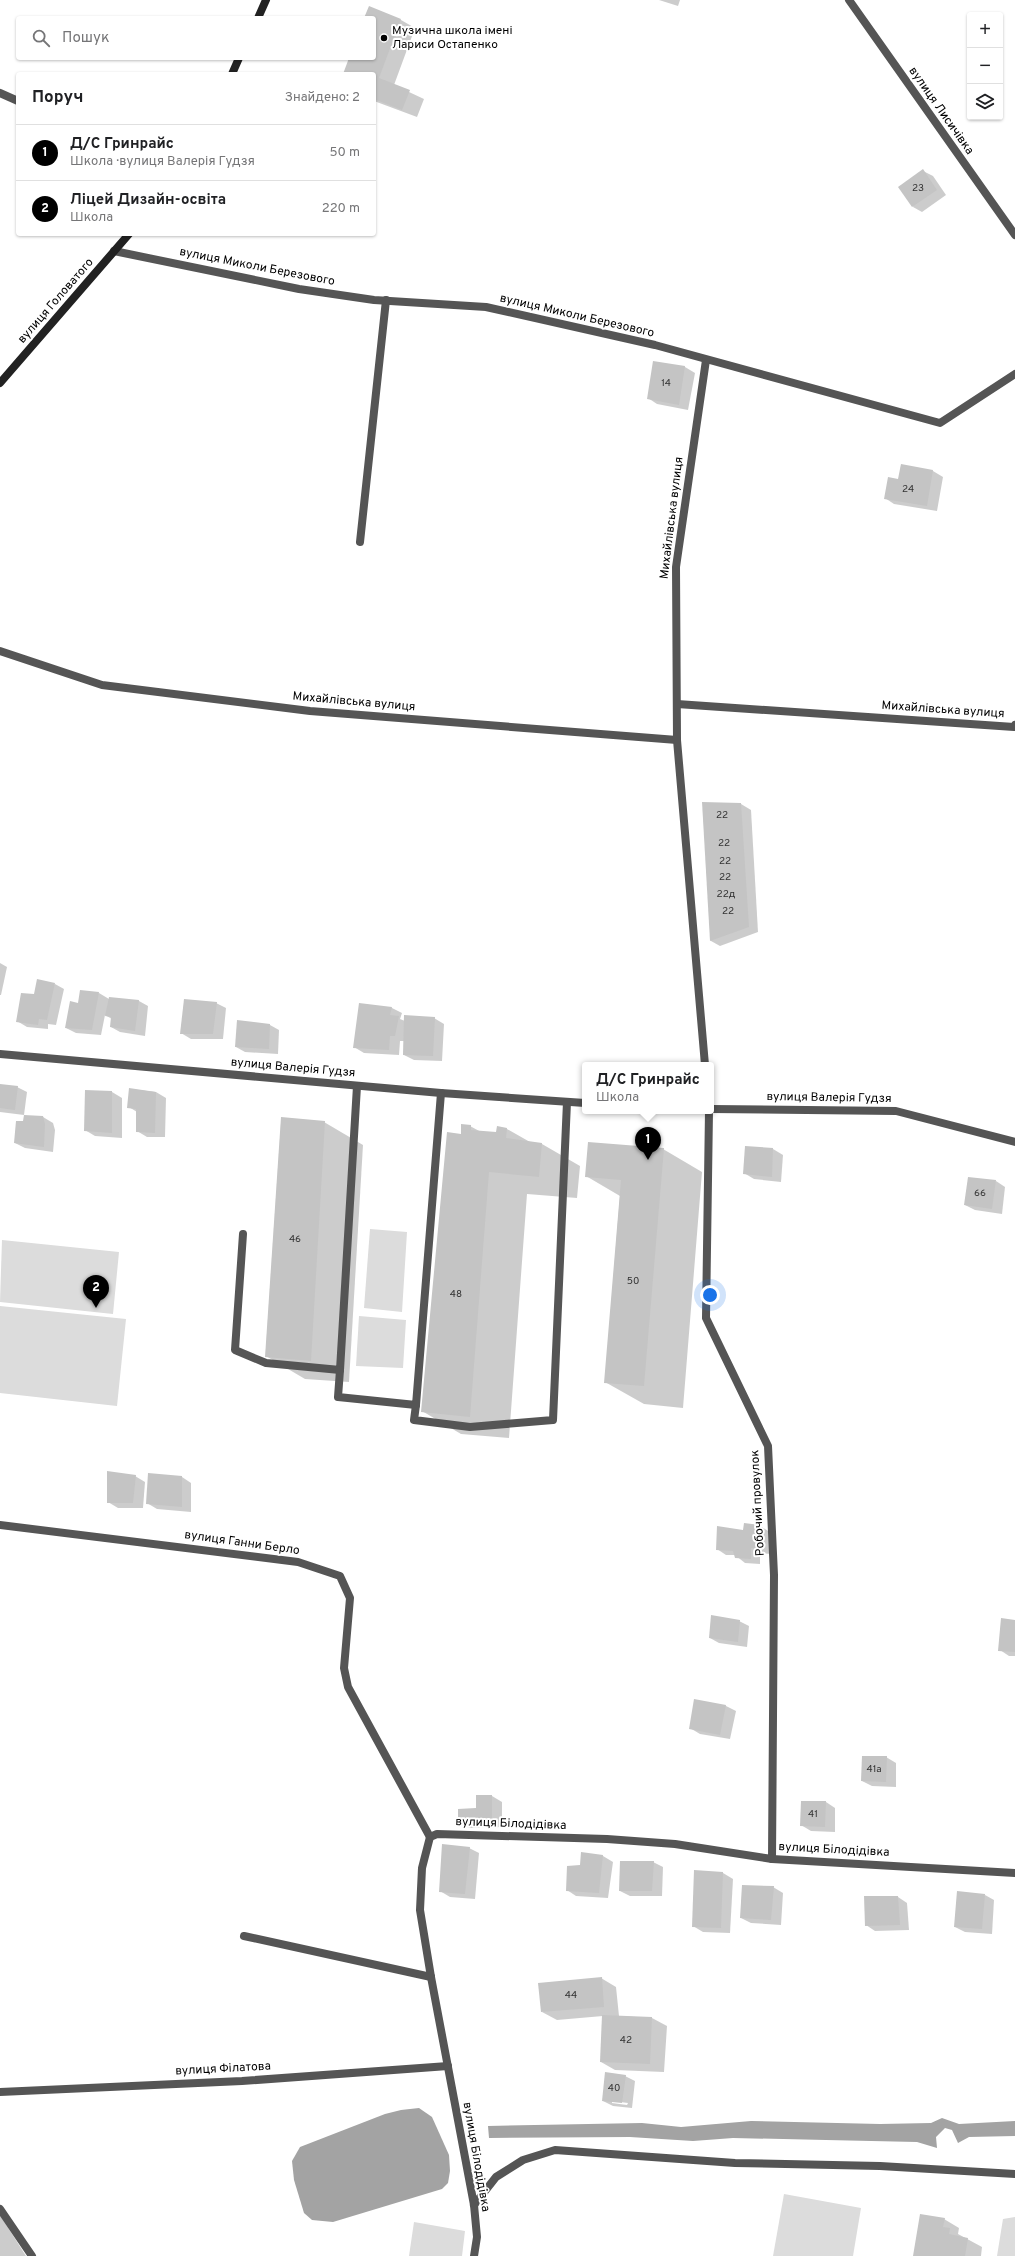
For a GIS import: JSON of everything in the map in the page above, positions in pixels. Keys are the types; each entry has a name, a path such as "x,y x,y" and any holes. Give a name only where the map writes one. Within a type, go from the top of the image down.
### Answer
{"main road":[{"path":"259,16 266,0"},
{"path":"233,72 238,60"},
{"name":"вулиця Головатого","path":"0,383 127,236"}],"street":[{"name":"вулиця Лисичівка","path":"849,0 1015,235"},
{"path":"0,93 16,100"},
{"name":"вулиця Миколи Березового","path":"114,252 299,289 386,300 486,307 655,345 940,423 1015,374"},
{"path":"360,542 386,300"},
{"name":"Михайлівська вулиця","path":"0,651 102,685 310,711 677,740 676,567 706,360"},
{"name":"Михайлівська вулиця","path":"676,704 1014,727 1015,725"},
{"path":"677,740 705,1062"},
{"name":"вулиця Валерія Гудзя","path":"0,1054 357,1086 582,1103"},
{"path":"357,1086 338,1397 416,1405"},
{"path":"441,1093 414,1420 470,1427 553,1420 567,1102"},
{"name":"вулиця Валерія Гудзя","path":"714,1110 896,1110 1015,1142"},
{"name":"Робочий провулок","path":"710,1114 706,1318 768,1446 774,1575 772,1859"},
{"path":"243,1234 235,1350 266,1363 340,1370"},
{"name":"вулиця Ганни Берло","path":"0,1525 298,1562 340,1576 350,1598 344,1668 348,1687 430,1837"},
{"name":"вулиця Білодідівка","path":"474,2256 477,2237 474,2205 430,1977 420,1910 422,1868 430,1837 437,1834 607,1839 675,1844 772,1859 1015,1873"},
{"path":"244,1936 430,1977"},
{"name":"вулиця Філатова","path":"0,2092 242,2081 448,2066"},
{"path":"474,2205 496,2177 523,2160 555,2150 735,2163 880,2166 1015,2174"},
{"path":"0,2209 32,2256"}],"shaded area":[{"path":"370,1229 407,1232 402,1312 364,1308"},
{"path":"2,1240 119,1252 113,1314 0,1302"},
{"path":"0,1306 126,1319 117,1406 0,1393"},
{"path":"359,1316 406,1320 403,1368 356,1366"},
{"path":"419,2108 432,2117 449,2155 450,2171 448,2183 442,2189 333,2222 312,2220 304,2213 294,2180 292,2161 300,2147 385,2114"},
{"path":"942,2118 959,2124 1015,2121 1015,2136 969,2137 958,2143 952,2130 945,2128 936,2137 937,2148 917,2142 733,2138 693,2141 630,2137 489,2138 488,2126 642,2123 681,2127 751,2121 880,2124 931,2123"},
{"path":"784,2194 861,2208 853,2256 773,2256"},
{"path":"1015,2217 1015,2256 997,2256 1003,2219"},
{"path":"414,2222 465,2231 462,2256 409,2256"}],"building":[{"name":"Музична школа імені Лариси Остапенко","path":"369,6 401,19 379,78 410,90 402,110 376,100 376,72 344,72 348,60 376,60 376,16 365,16"},
{"path":"923,169 937,190 912,207 898,187"},
{"path":"653,361 685,366 679,405 647,399"},
{"path":"901,464 933,470 927,506 884,499 888,477 898,479"},
{"path":"702,802 741,803 749,927 710,941"},
{"path":"37,979 55,983 47,1020 39,1019 38,1025 16,1022 21,993 34,994"},
{"path":"80,990 99,992 92,1030 65,1028 70,1001 78,1003"},
{"path":"109,997 139,1000 135,1031 110,1027 111,1017 105,1016"},
{"path":"184,999 217,1002 213,1034 180,1034"},
{"path":"359,1003 392,1007 390,1015 399,1016 395,1036 390,1036 389,1050 353,1048"},
{"path":"404,1015 435,1017 433,1056 403,1055"},
{"path":"237,1020 270,1024 269,1049 235,1047"},
{"path":"0,1084 18,1086 15,1110 0,1108"},
{"path":"129,1088 156,1092 155,1133 136,1132 136,1109 127,1108"},
{"path":"85,1090 112,1091 112,1133 84,1131"},
{"path":"24,1115 43,1116 45,1124 44,1147 14,1143 16,1121 23,1121"},
{"path":"281,1117 325,1121 311,1361 265,1357"},
{"path":"461,1124 471,1125 471,1130 496,1132 497,1126 507,1128 506,1138 542,1143 539,1177 489,1172 470,1417 421,1412 447,1132 461,1134"},
{"path":"588,1142 664,1148 644,1386 604,1383 621,1180 585,1177"},
{"path":"745,1146 773,1148 772,1177 743,1174"},
{"path":"968,1177 996,1180 992,1209 964,1205"},
{"path":"107,1471 136,1475 133,1503 107,1503"},
{"path":"148,1473 182,1476 182,1507 146,1504"},
{"path":"744,1523 760,1525 761,1549 751,1548 751,1559 735,1558 733,1551 716,1550 717,1526 743,1530"},
{"path":"711,1615 740,1620 738,1642 709,1638"},
{"path":"1001,1618 1015,1620 1015,1652 998,1651"},
{"path":"694,1699 726,1705 720,1735 689,1729"},
{"path":"862,1756 887,1756 886,1782 861,1781"},
{"path":"476,1795 492,1795 492,1822 458,1823 458,1809 476,1808"},
{"path":"801,1801 826,1801 825,1827 800,1826"},
{"path":"442,1844 470,1847 465,1894 439,1892"},
{"path":"581,1852 603,1855 599,1893 566,1891 567,1866 580,1865"},
{"path":"620,1861 654,1861 652,1891 619,1891"},
{"path":"694,1870 723,1872 721,1928 692,1927"},
{"path":"742,1885 774,1886 771,1920 740,1918"},
{"path":"957,1891 985,1894 982,1929 954,1927"},
{"path":"864,1896 898,1896 900,1925 865,1926"},
{"path":"602,1977 604,2007 541,2012 538,1983"},
{"path":"602,2015 652,2017 650,2064 600,2062"},
{"path":"605,2072 626,2075 622,2103 602,2101"},
{"path":"920,2214 945,2218 943,2227 950,2228 949,2234 968,2238 965,2256 913,2256"}],"place":[{"name":"Музична школа імені Лариси Остапенко","path":"384,38"},
{"name":"Д/С Гринрайс","path":"648,1160"},
{"name":"Ліцей Дизайн-освіта","path":"96,1308"}]}
